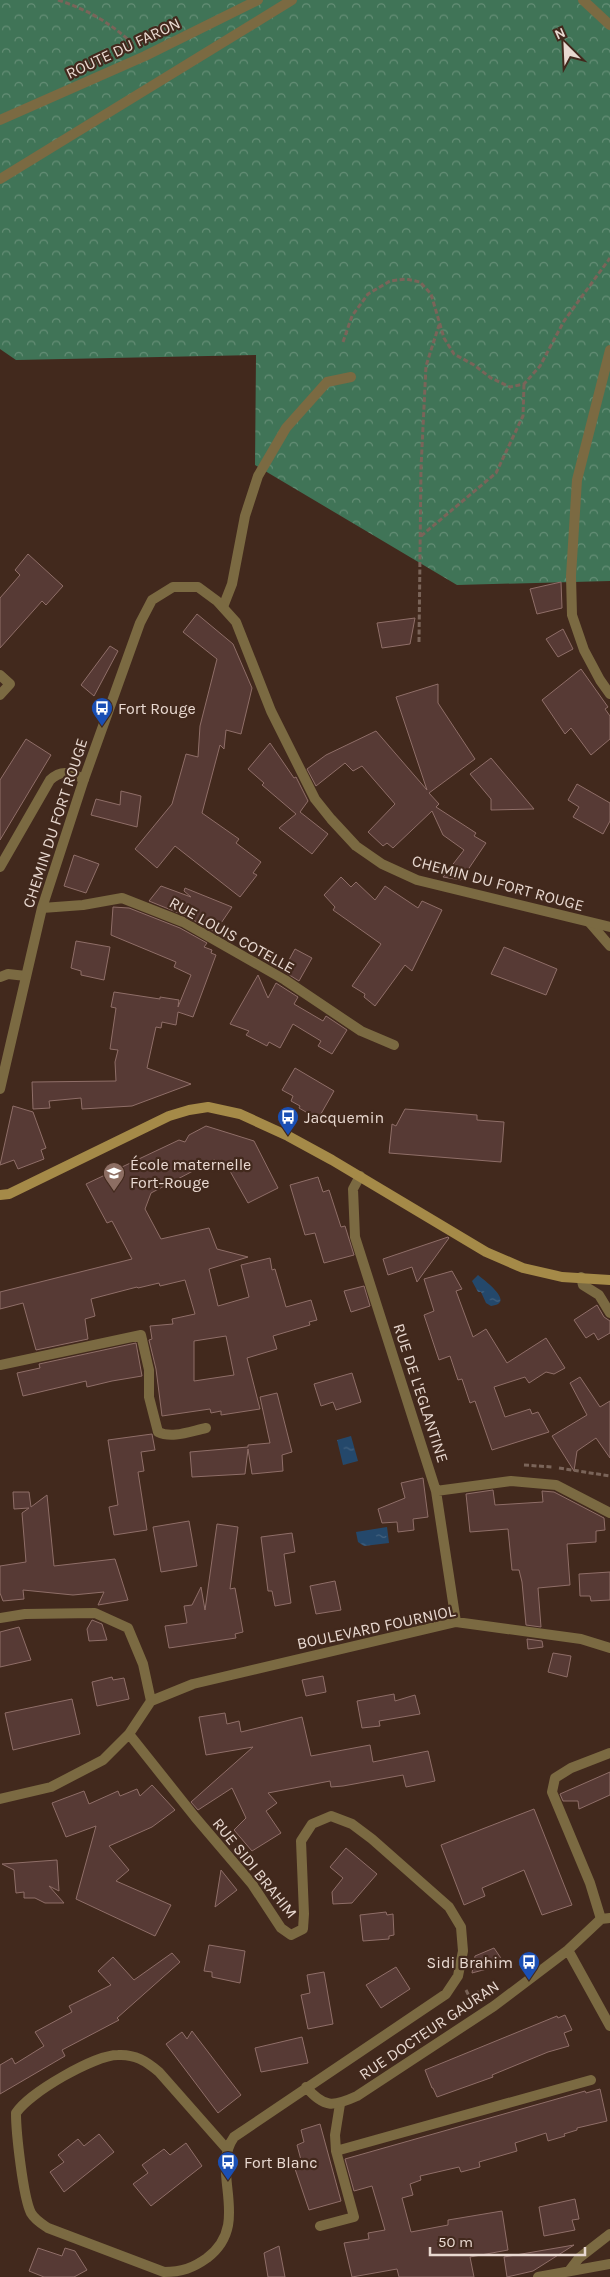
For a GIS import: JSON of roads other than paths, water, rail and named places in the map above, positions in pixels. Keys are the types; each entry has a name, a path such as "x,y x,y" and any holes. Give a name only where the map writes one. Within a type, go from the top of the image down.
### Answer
{"main road":[{"path":"0,1195 9,1194 170,1116 208,1107 240,1114 288,1136 360,1176 486,1252 523,1268 562,1276 581,1276 610,1280"}],"street":[{"name":"ROUTE DU FARON","path":"0,120 145,56 258,0"},
{"path":"0,179 292,0"},
{"path":"584,0 610,25"},
{"path":"610,350 577,480 571,576 572,615 584,650 610,694"},
{"path":"223,607 232,584 245,516 258,476 286,428 327,382 350,377"},
{"name":"CHEMIN DU FORT ROUGE","path":"0,1089 42,908 84,779 140,623 152,600 173,587 198,587 223,607 236,622 271,711 315,799 330,819 356,846 382,864 416,880 610,928"},
{"path":"0,675 10,684 0,695"},
{"path":"0,867 50,780 62,772 84,779"},
{"name":"RUE LOUIS COTELLE","path":"42,908 84,905 122,898 182,922 285,980 361,1031 394,1045"},
{"path":"590,923 610,946"},
{"path":"0,977 8,974 26,976"},
{"name":"RUE DE L'EGLANTINE","path":"360,1176 353,1189 355,1237 436,1491 456,1622"},
{"path":"581,1276 583,1285 599,1296 610,1313"},
{"path":"0,1366 141,1335 149,1370 149,1397 158,1432 174,1434 206,1428"},
{"path":"436,1491 511,1481 556,1485 610,1513"},
{"path":"0,1618 26,1614 95,1613 128,1628 143,1664 151,1701 129,1734 103,1760 51,1787 0,1799"},
{"name":"BOULEVARD FOURNIOL","path":"151,1701 193,1684 456,1622 581,1639 610,1648"},
{"name":"RUE SIDI BRAHIM","path":"129,1734 195,1817 252,1884 281,1928 291,1935 303,1929 301,1841 312,1824 332,1816 352,1824 372,1839 449,1907 461,1927 462,1951 458,1976 446,1994 234,2137 226,2148"},
{"path":"606,1918 552,1792 555,1778 571,1768 610,1753"},
{"name":"RUE DOCTEUR GAURAN","path":"340,2104 357,2096 494,2006 568,1950 606,1918"},
{"path":"568,1950 610,2026"},
{"path":"117,2055 136,2056 159,2072 226,2148 229,2224 223,2240 211,2254 196,2266 181,2272 164,2272 48,2228 38,2221 31,2213 26,2196 16,2112 31,2096 98,2058 117,2055"},
{"path":"336,2151 591,2080"},
{"path":"306,2087 313,2096 326,2104 340,2104 335,2135 336,2151 354,2218 320,2226"},
{"path":"569,2271 579,2258 610,2234"},
{"path":"538,2277 610,2264"}],"water":[{"path":"478,1275 500,1296 498,1304 491,1306 486,1303 481,1292 478,1292 472,1281"},
{"path":"351,1436 358,1461 343,1465 337,1440"},
{"path":"387,1527 389,1543 364,1546 358,1542 356,1532"}],"place":[{"name":"Fort Rouge","path":"102,727"},
{"name":"Jacquemin","path":"288,1136"},
{"name":"École maternelle Fort-Rouge","path":"114,1192"},
{"name":"Sidi Brahim","path":"529,1981"},
{"name":"Fort Blanc","path":"228,2181"}]}
